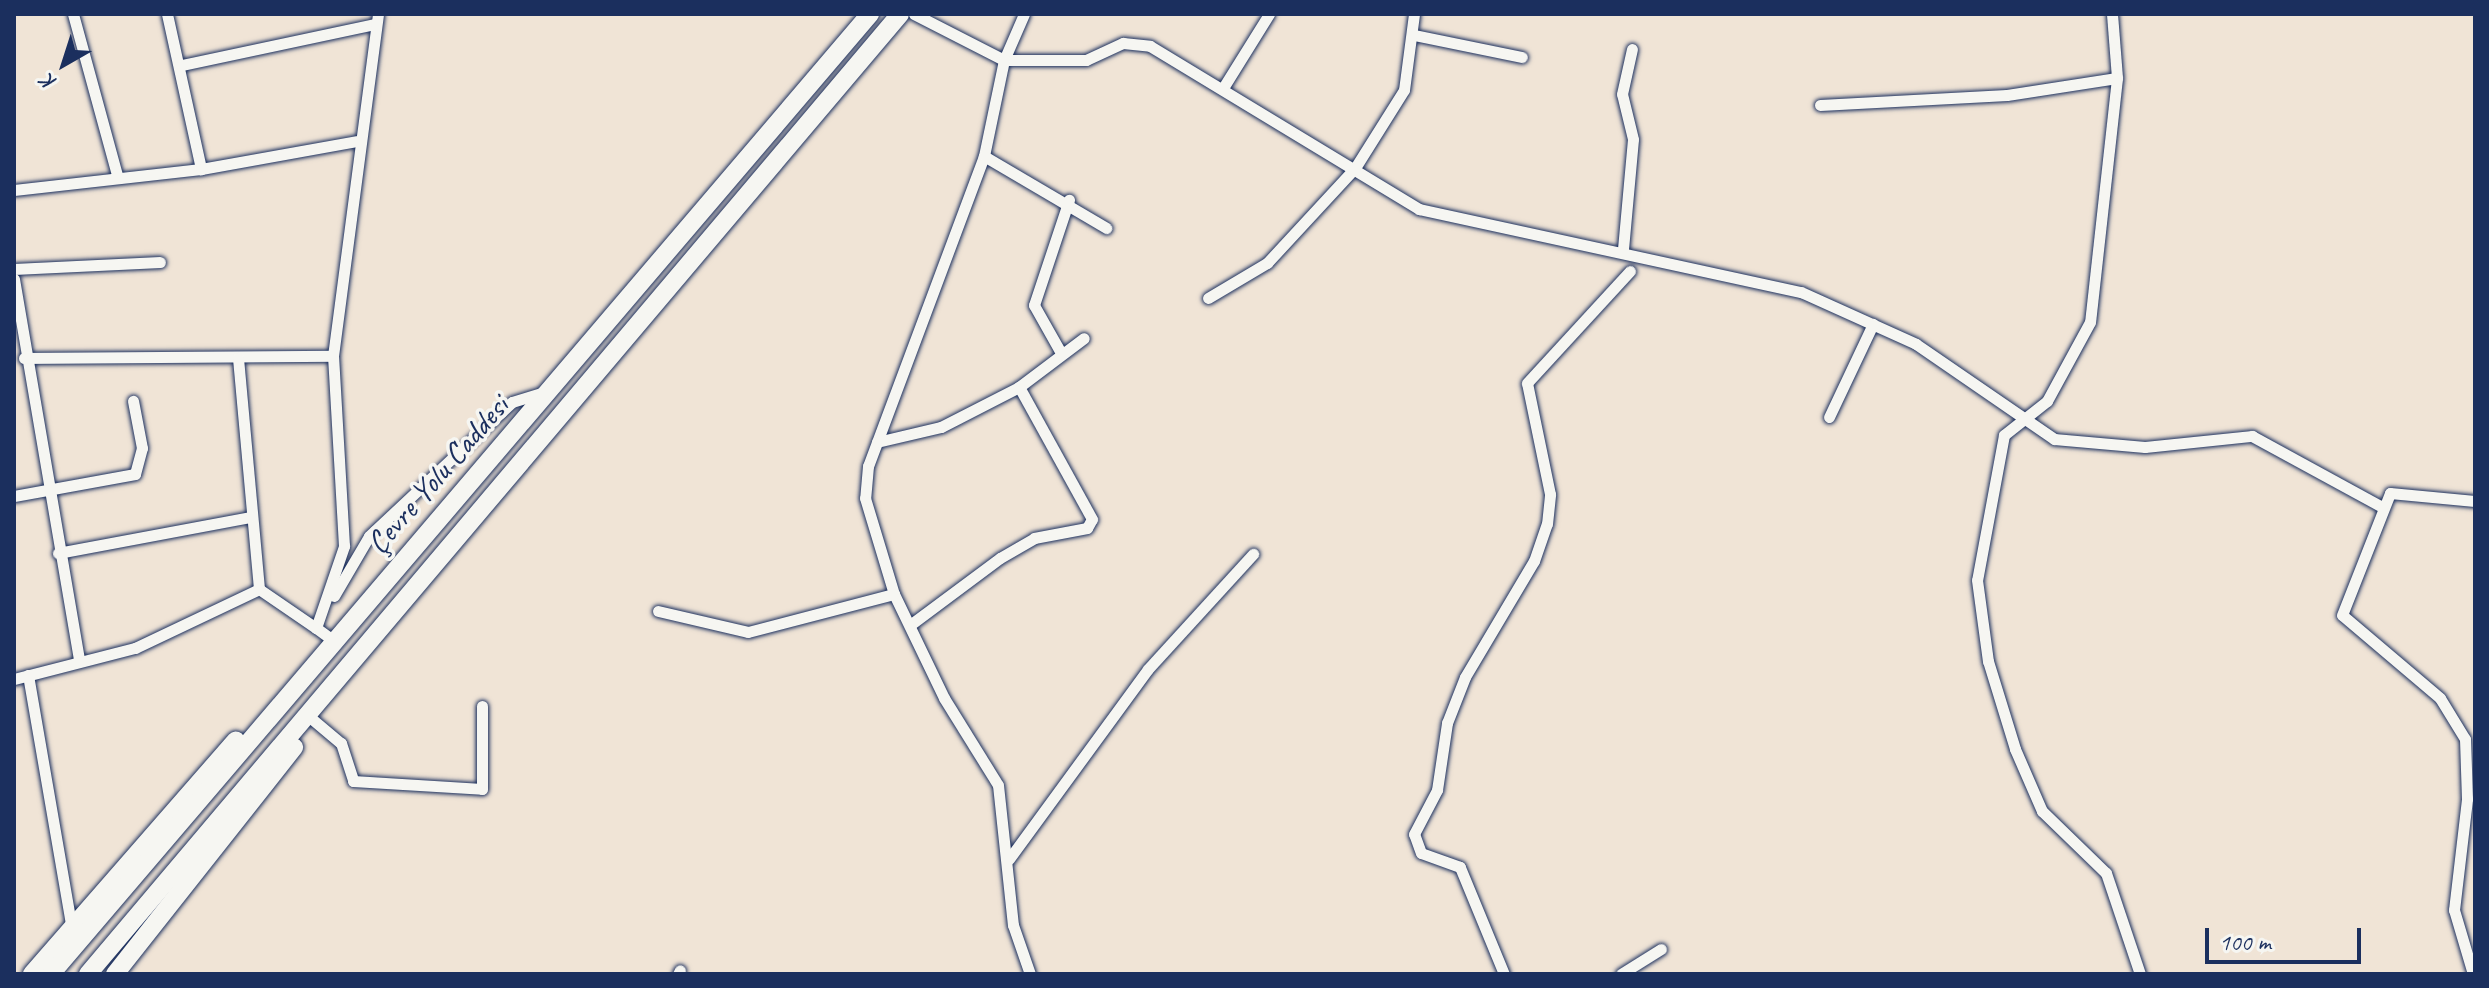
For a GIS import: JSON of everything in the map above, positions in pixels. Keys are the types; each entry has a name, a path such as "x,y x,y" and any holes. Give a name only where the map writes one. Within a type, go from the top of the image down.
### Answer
{"highway":[{"name":"Çevre Yolu Caddesi","path":"51,974 870,14"},
{"name":"Çevre Yolu Caddesi","path":"88,974 323,701 900,14"},
{"path":"32,974 209,767 334,641"},
{"path":"115,974 275,779 323,701"}],"street":[{"path":"73,14 117,175"},
{"path":"167,14 182,65 201,169"},
{"path":"914,14 1004,60 1086,60 1138,43 1223,88 1419,209 1623,249 1694,274 1801,292 1873,324 2025,416 2054,439 2130,446 2252,436 2382,507"},
{"path":"1024,14 1004,60 984,156 877,442 865,498 894,594 998,785 1009,859 1013,925 1030,974"},
{"path":"1223,88 1269,14"},
{"path":"1208,298 1267,263 1355,168 1404,90 1414,35 1414,14"},
{"path":"2112,14 2117,78 2090,322 2047,401 2004,435 1977,580 1988,661 2042,811 2106,873 2140,974"},
{"path":"182,65 376,19 357,141 333,356 344,546 330,604"},
{"path":"1414,35 1522,57"},
{"path":"1623,249 1633,139 1622,94 1632,49"},
{"path":"1820,105 2007,95 2117,78"},
{"path":"14,190 117,175 201,169 357,141"},
{"path":"984,156 1069,200 1106,228"},
{"path":"1061,353 1034,305 1069,200"},
{"path":"14,269 160,262"},
{"path":"1504,974 1460,867 1421,853 1414,834 1437,790 1447,723 1465,677 1534,561 1547,524 1550,494 1527,383 1630,271"},
{"path":"14,279 24,358 79,661"},
{"path":"1829,417 1873,324"},
{"path":"877,442 941,427 1019,387 1084,338"},
{"path":"24,358 333,356"},
{"path":"238,358 250,517 259,589 334,641"},
{"path":"910,625 1000,558 1034,538 1087,528 1092,519 1019,387"},
{"path":"316,628 369,536 512,402 552,390"},
{"path":"14,496 135,474 142,448 133,401"},
{"path":"2473,974 2454,910 2467,799 2465,739 2440,698 2342,615 2390,493 2475,501"},
{"path":"58,553 250,517"},
{"path":"1009,859 1148,669 1253,554"},
{"path":"14,679 135,648 259,589"},
{"path":"658,611 748,632 894,594"},
{"path":"28,675 71,925"},
{"path":"312,719 341,743 353,781 482,789 482,706"},
{"path":"1621,974 1661,949"}]}
